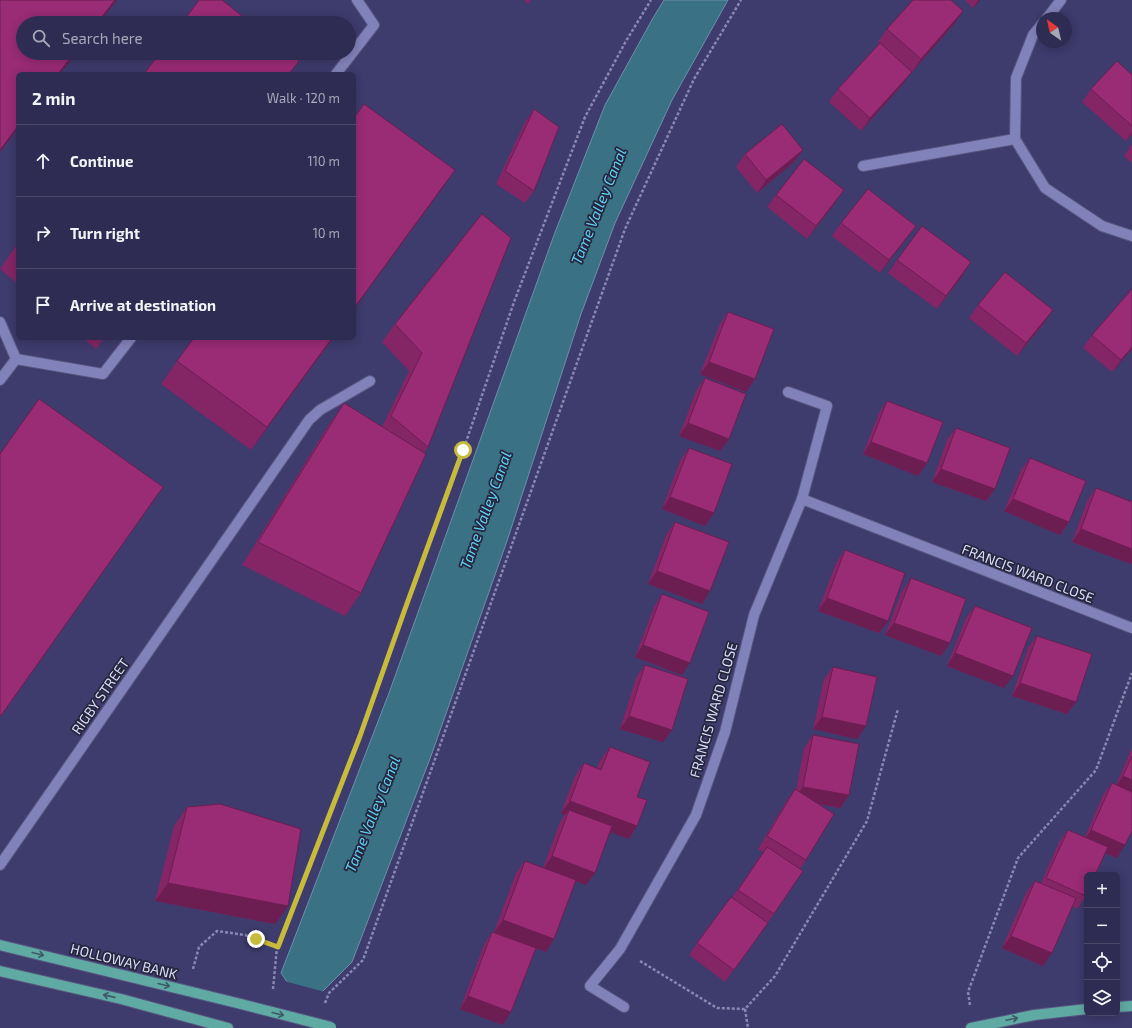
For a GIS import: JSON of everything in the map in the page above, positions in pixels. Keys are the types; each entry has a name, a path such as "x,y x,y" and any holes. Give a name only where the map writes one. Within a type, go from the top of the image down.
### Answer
{"main road":[{"name":"HOLLOWAY BANK","path":"0,945 334,1027"},
{"path":"0,972 121,999 228,1028"},
{"path":"1120,1007 1132,1006"},
{"path":"972,1028 1034,1015 1084,1009"}],"street":[{"path":"356,48 374,25 357,0"},
{"path":"1052,12 1061,0"},
{"path":"1036,31 1033,35 1016,78 1015,139 1045,188 1102,226 1132,236"},
{"path":"338,72 347,60"},
{"path":"863,166 1015,139"},
{"path":"0,322 16,359"},
{"path":"16,359 103,374 129,340"},
{"path":"0,380 16,359"},
{"name":"RIGBY STREET","path":"0,864 309,420 320,410 370,381"},
{"name":"FRANCIS WARD CLOSE","path":"624,1007 590,986 620,949 696,815 725,732 754,615 802,499 827,406 788,392"},
{"name":"FRANCIS WARD CLOSE","path":"802,499 1132,628"}],"path":[{"path":"272,994 278,947 360,736 453,480 514,302 585,117 626,41 651,0"},
{"path":"324,1007 329,993 363,960 625,229 694,79 741,0"},
{"path":"972,1028 968,992 1018,858 1096,770 1132,672"},
{"path":"620,949 717,1008 745,1009 775,976 867,821 898,709"},
{"path":"188,991 199,946 217,931 245,935 278,947"},
{"path":"745,1009 748,1028"}],"water":[{"name":"Tame Valley Canal","path":"664,0 728,0 672,100 615,223 581,314 507,541 431,756 352,962 321,993 277,1028 290,986 281,973 389,693 554,235 605,105"}],"pier":[{"path":"284,981 325,992 311,1028 275,1028 288,986"}],"building":[{"path":"0,0 115,0 102,16 16,16 16,60 69,60 60,72 16,72 16,129 0,150"},
{"path":"199,0 222,0 242,16 187,16"},
{"path":"913,0 951,0 963,11 921,59 887,29"},
{"path":"880,43 912,72 870,118 838,89"},
{"path":"155,60 299,61 291,72 146,72"},
{"path":"1117,61 1132,75 1132,126 1091,89"},
{"path":"364,104 455,170 356,305 356,115"},
{"path":"534,109 559,127 534,191 505,171"},
{"path":"782,124 803,150 766,180 745,154"},
{"path":"804,159 844,190 816,226 776,195"},
{"path":"868,189 916,226 889,260 841,223"},
{"path":"482,214 511,238 428,447 391,416 422,353 395,324"},
{"path":"922,226 971,262 946,296 897,260"},
{"path":"1005,272 1053,310 1026,343 978,305"},
{"path":"1132,289 1132,347 1121,360 1092,335"},
{"path":"728,312 774,329 755,379 709,362"},
{"path":"193,340 331,340 267,427 177,361"},
{"path":"705,378 746,394 729,439 688,423"},
{"path":"39,399 163,487 0,717 0,454"},
{"path":"887,401 943,422 927,463 871,442"},
{"path":"344,403 426,454 361,593 258,542"},
{"path":"956,428 1010,448 995,489 941,469"},
{"path":"689,448 732,464 714,513 670,497"},
{"path":"1030,458 1086,481 1069,522 1013,499"},
{"path":"1096,488 1132,502 1132,549 1081,529"},
{"path":"675,522 729,542 710,591 657,571"},
{"path":"845,550 905,573 888,621 827,598"},
{"path":"911,578 966,599 950,643 894,623"},
{"path":"662,594 709,612 690,663 643,645"},
{"path":"975,606 1032,628 1013,676 955,653"},
{"path":"1037,636 1092,654 1076,702 1020,683"},
{"path":"645,665 688,679 672,730 629,716"},
{"path":"833,667 877,677 866,726 822,717"},
{"path":"813,735 859,744 849,795 803,787"},
{"path":"610,747 650,762 637,797 647,800 637,826 570,801 584,763 601,770"},
{"path":"1132,756 1132,780 1123,776"},
{"path":"1112,783 1132,792 1132,831 1125,845 1091,830"},
{"path":"795,789 834,814 806,860 767,836"},
{"path":"220,804 301,829 288,906 168,883 187,807"},
{"path":"569,810 612,826 595,873 552,856"},
{"path":"1068,830 1108,847 1096,872 1084,872 1084,895 1046,878"},
{"path":"767,847 803,871 774,914 738,890"},
{"path":"525,861 576,880 554,939 503,920"},
{"path":"1035,881 1076,898 1052,953 1011,936"},
{"path":"731,897 768,923 734,970 697,943"},
{"path":"492,932 536,948 511,1012 468,996"}],"route":[{"path":"256,939 278,947 360,736 463,450"}]}
